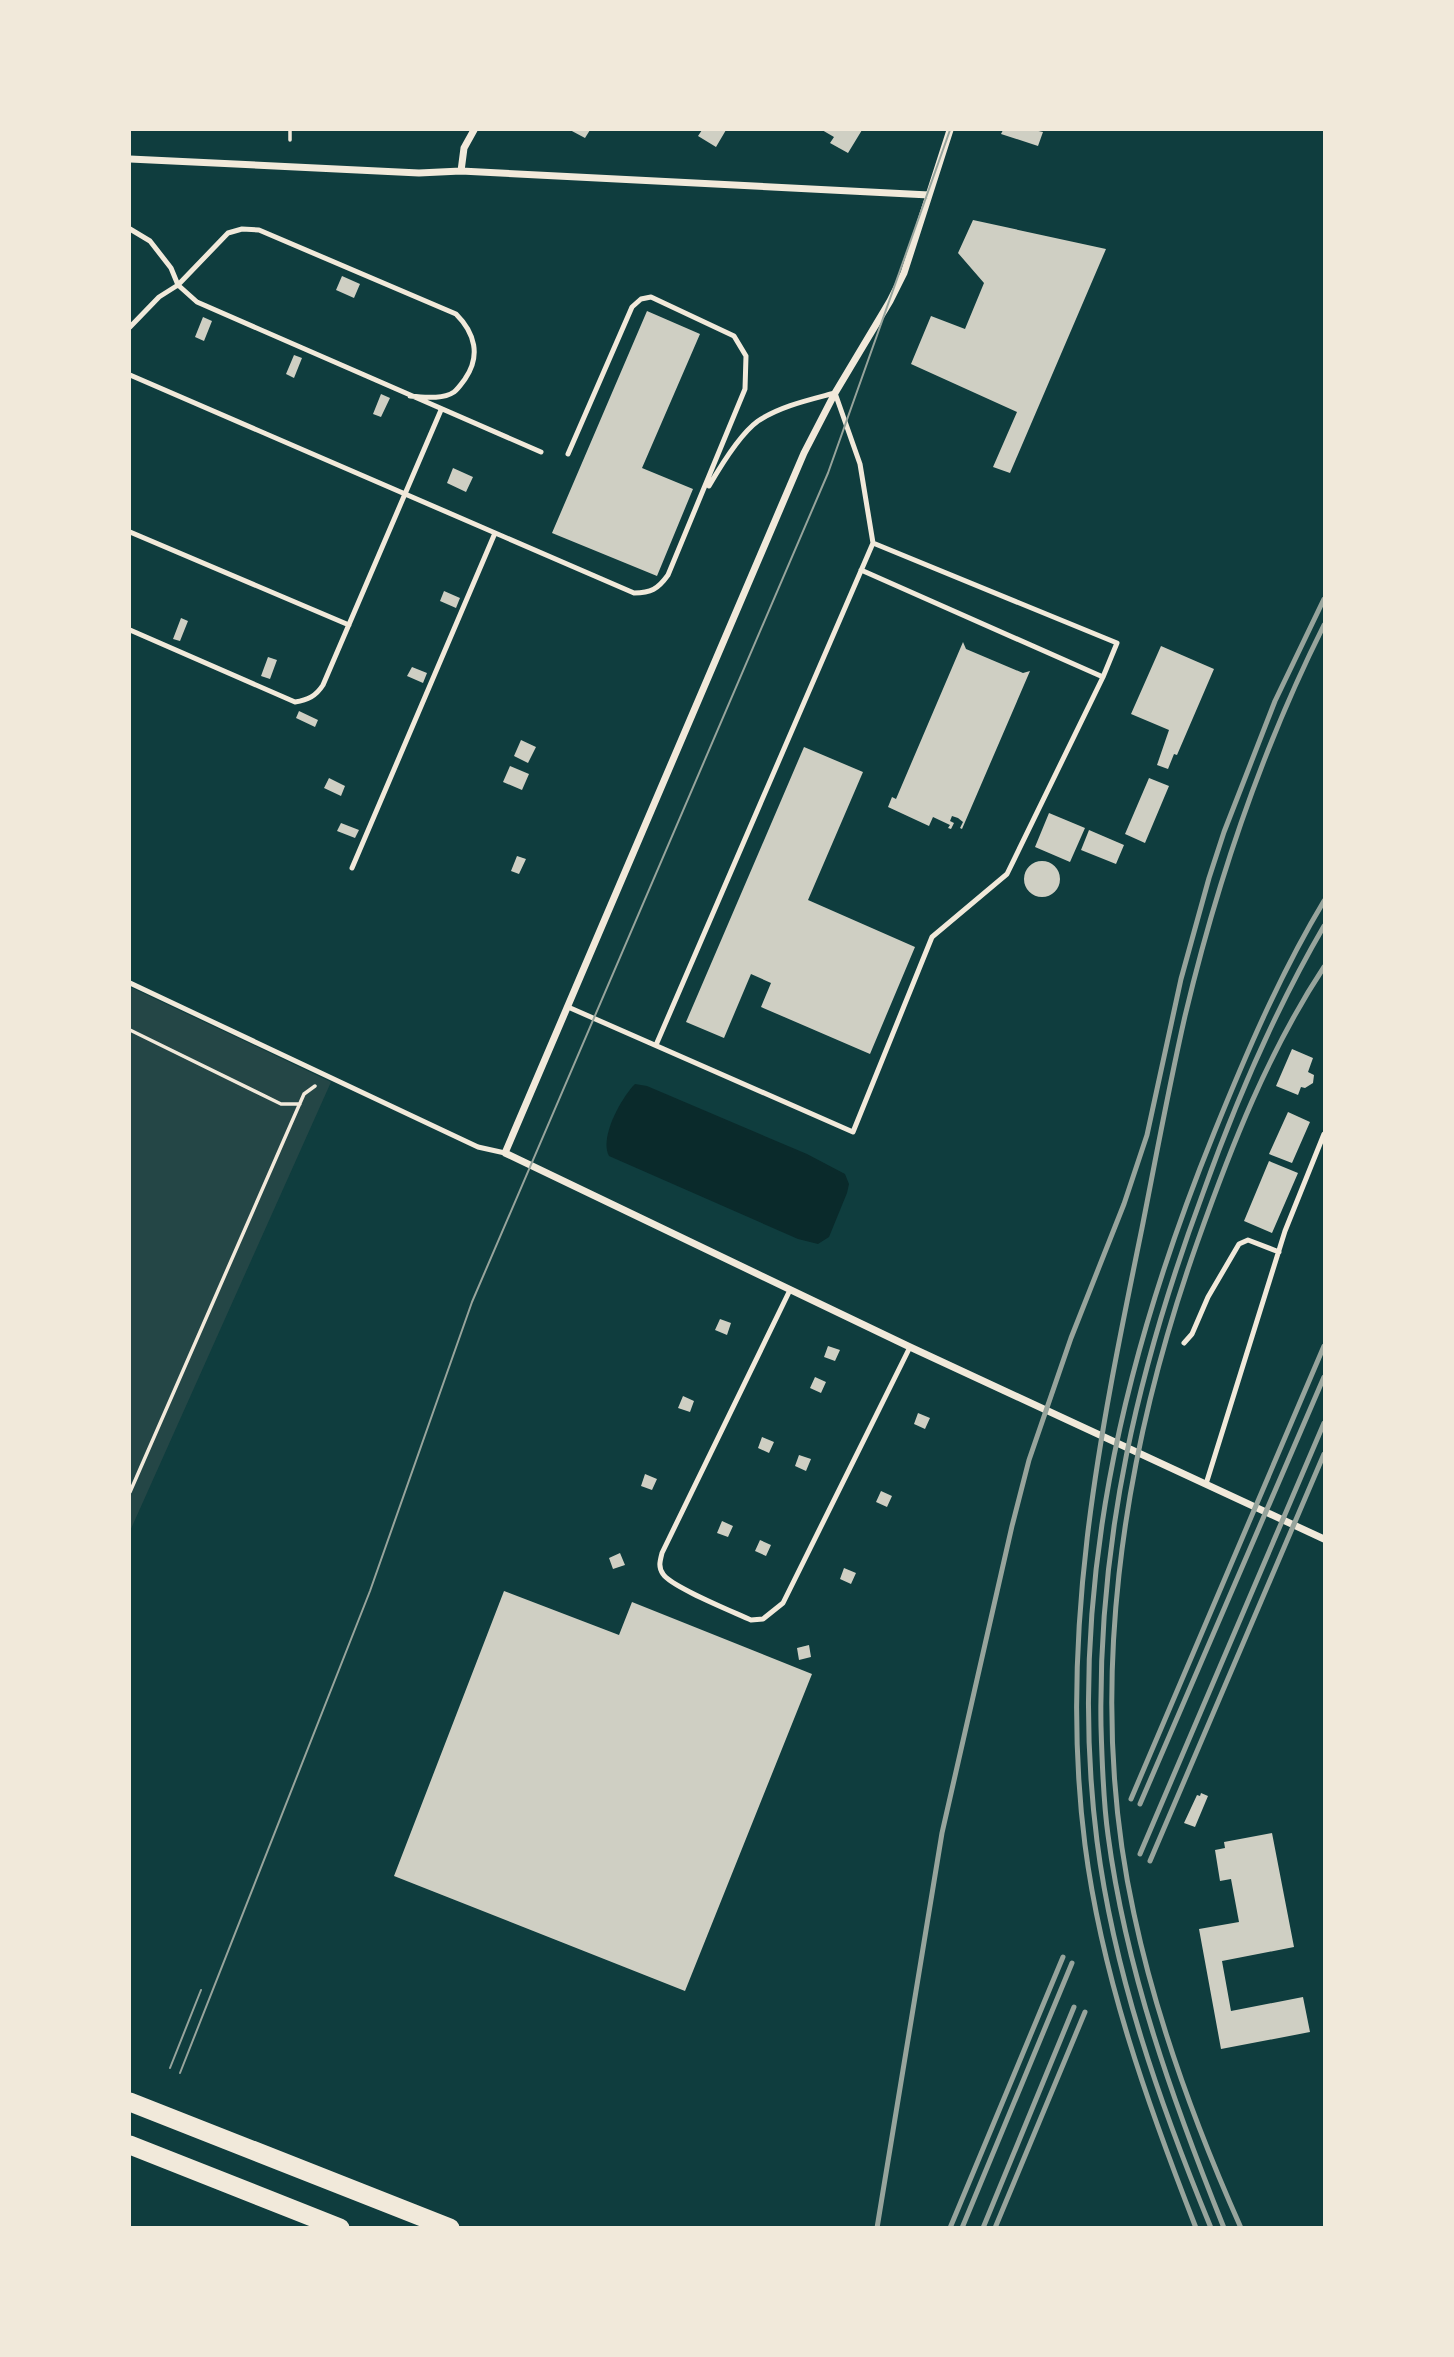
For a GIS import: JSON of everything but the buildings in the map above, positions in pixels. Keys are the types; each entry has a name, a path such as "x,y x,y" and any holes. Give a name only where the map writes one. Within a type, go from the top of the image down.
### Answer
{"highway":[{"path":"130,2102 450,2228"},
{"path":"132,2147 340,2228"}],"street":[{"path":"461,171 464,148 474,130"},
{"path":"950,130 904,273 804,453 505,1153 911,1347 1325,1539"},
{"path":"130,159 419,173 461,171 929,195"}],"lane":[{"path":"130,229 150,241 170,268 178,285 197,302 541,452"},
{"path":"130,327 159,297 178,285 228,233 242,229 259,230 456,314 467,324 474,341 475,359 467,376 455,391 438,397 410,396"},
{"path":"130,374 634,593 649,593 660,586 668,575 745,389 746,356 734,336 651,297 642,299 632,307 568,454"},
{"path":"656,1045 873,543 860,464 835,393 793,404 757,422 726,458 700,500"},
{"path":"130,630 295,702 318,694 441,410"},
{"path":"130,532 349,625"},
{"path":"352,868 495,533"},
{"path":"568,1007 853,1132 932,937 1007,874 1118,643 873,543"},
{"path":"861,570 1103,677"},
{"path":"130,983 478,1147 505,1153"},
{"path":"1206,1484 1279,1252 1325,1135"},
{"path":"1184,1343 1192,1334 1208,1297 1239,1244 1248,1240 1279,1252"},
{"path":"790,1290 659,1564 664,1576 676,1584 751,1620 763,1619 783,1603 911,1347"}],"path":[{"path":"290,130 290,140"},
{"path":"130,1030 281,1104 300,1104"},
{"path":"130,1492 304,1094 328,1077"}],"shaded area":[{"path":"130,987 331,1082 130,1531"},
{"path":"635,1084 647,1086 807,1154 845,1174 849,1184 847,1193 829,1237 818,1244 798,1239 609,1156 609,1129 618,1108"}],"tram line":[{"path":"180,2073 370,1591 472,1302 828,473 950,130"},
{"path":"170,2068 201,1990"}],"railway":[{"path":"877,2228 942,1833 1029,1460 1071,1338 1124,1204 1147,1135 1181,979 1224,832 1275,701 1324,599"},
{"path":"1196,2228 1129,2040 1115,1992 1093,1894 1085,1845 1078,1766 1080,1611 1098,1458 1185,1016 1211,916 1243,817 1281,720 1324,625"},
{"path":"1211,2228 1174,2134 1141,2038 1105,1891 1097,1841 1089,1749 1089,1659 1096,1569 1109,1480 1128,1392 1181,1219 1251,1044 1278,986 1324,901"},
{"path":"1224,2228 1154,2035 1139,1986 1116,1886 1106,1821 1101,1726 1107,1588 1126,1455 1141,1389 1180,1258 1243,1090 1289,990 1324,926"},
{"path":"1241,2228 1179,2074 1143,1954 1120,1830 1113,1745 1113,1660 1119,1574 1131,1490 1149,1406 1171,1324 1197,1243 1237,1136 1285,1032 1324,967"},
{"path":"1131,1799 1324,1346"},
{"path":"1140,1804 1324,1377"},
{"path":"1140,1854 1324,1423"},
{"path":"1150,1861 1324,1454"},
{"path":"950,2228 1063,1957"},
{"path":"962,2228 1072,1963"},
{"path":"983,2228 1074,2007"},
{"path":"995,2228 1085,2012"}]}
